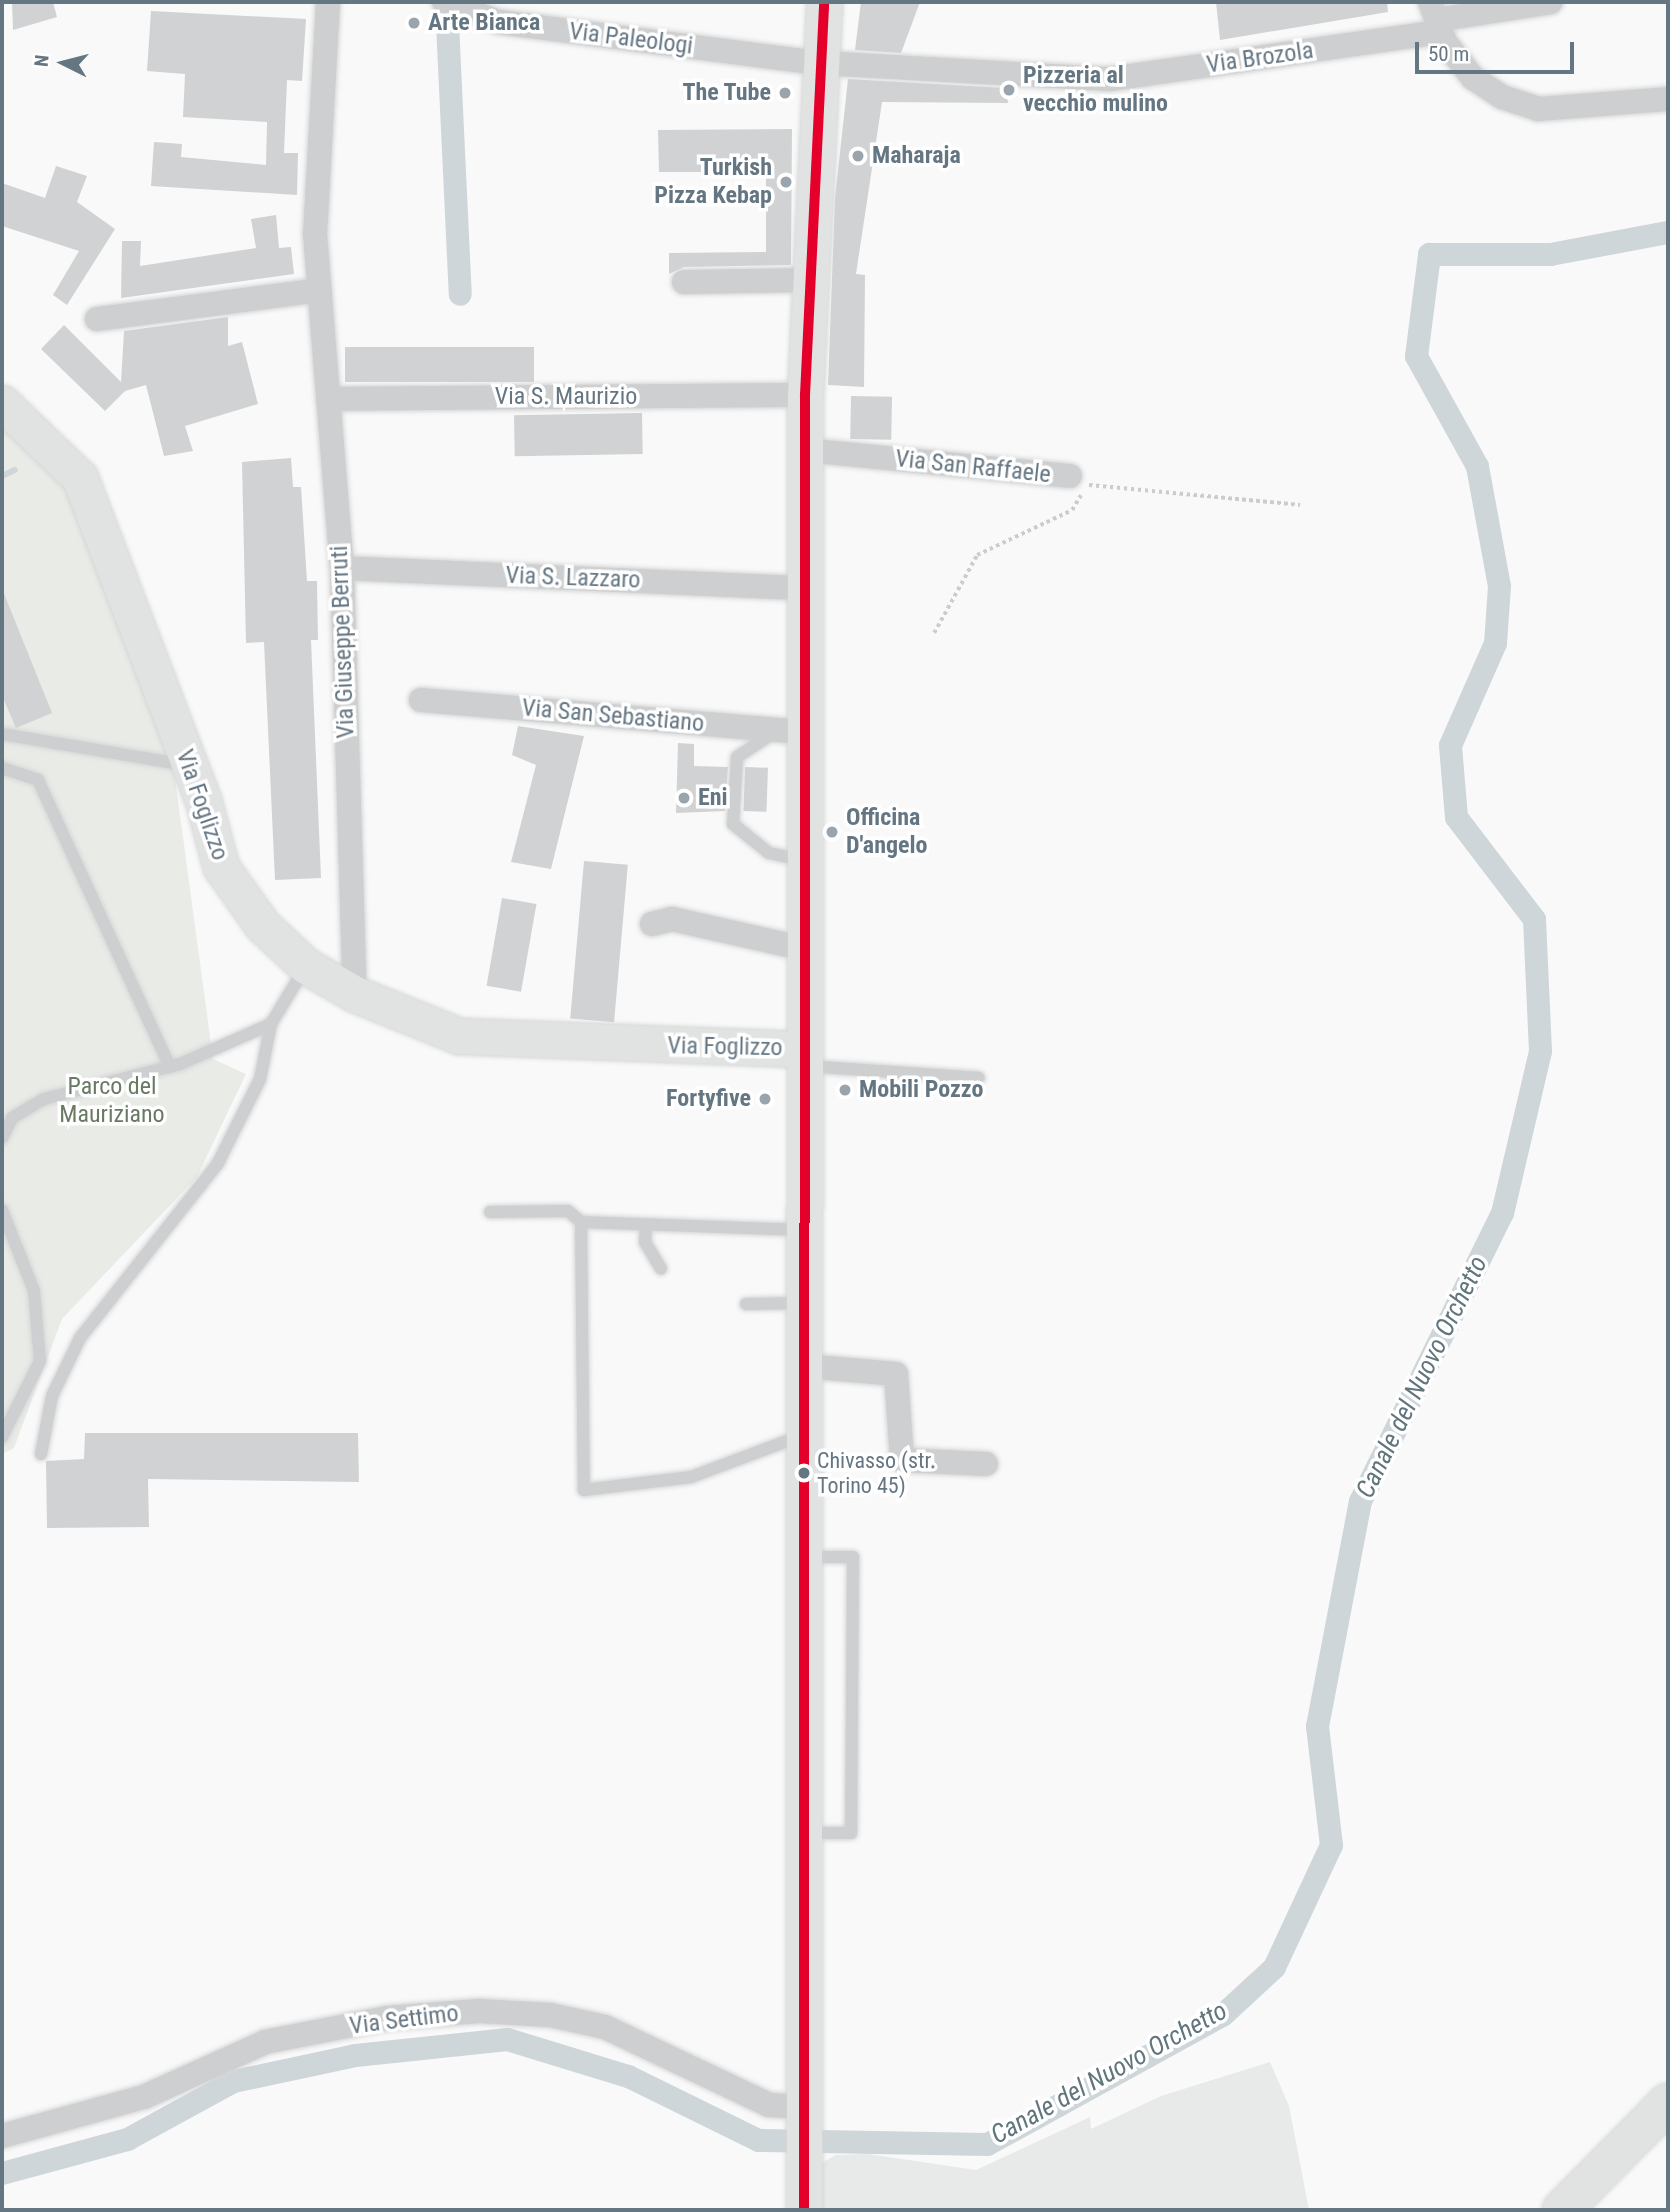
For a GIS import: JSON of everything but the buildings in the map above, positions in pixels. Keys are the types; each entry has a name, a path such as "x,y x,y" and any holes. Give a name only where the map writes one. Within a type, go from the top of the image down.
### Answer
{"main road":[{"path":"804,2210 807,1833 805,861 792,731 804,588 805,395 809,280 826,5"},
{"name":"Via Foglizzo","path":"2,403 80,478 190,765 221,867 262,925 306,965 355,994 459,1036 805,1057"},
{"path":"1562,2210 1668,2103"}],"street":[{"name":"Via Giuseppe Berruti","path":"327,2 314,234 342,568 355,994"},
{"name":"Via Brozola","path":"821,63 1110,79 1435,18 1551,2"},
{"name":"Via Paleologi","path":"451,5 499,22 821,63"},
{"path":"1435,18 1473,78 1538,109 1668,99"},
{"path":"684,282 809,280"},
{"path":"97,319 319,290"},
{"name":"Via S. Maurizio","path":"328,399 805,395"},
{"name":"Via San Raffaele","path":"805,450 1077,480"},
{"name":"Via S. Lazzaro","path":"342,568 804,588"},
{"name":"Via San Sebastiano","path":"421,700 792,731"},
{"path":"652,924 672,919 805,949"},
{"path":"805,1366 896,1374 902,1460 986,1464"},
{"name":"Via Settimo","path":"2,2136 144,2097 265,2042 387,2018 479,2011 550,2015 604,2027 769,2105 805,2118"}],"lane":[{"path":"792,731 737,757 733,824 769,853 805,861"},
{"path":"2,734 190,765"},
{"path":"2,768 38,780 170,1067"},
{"path":"41,1454 52,1395 79,1338 218,1163 260,1079 271,1024 306,965"},
{"path":"2,1138 12,1118 44,1099 170,1067 271,1024"},
{"path":"805,1057 979,1078"},
{"path":"2,1210 34,1291 40,1361 2,1437"},
{"path":"490,1212 568,1211 581,1222 805,1230"},
{"path":"581,1222 584,1490 691,1477 806,1434"},
{"path":"646,1224 645,1242 661,1269"},
{"path":"746,1304 806,1303"},
{"path":"806,1557 853,1557 851,1833 807,1833"}],"path":[{"path":"1077,480 1300,505"},
{"name":"Via San Raffaele","path":"934,633 978,555 1072,510 1077,480"}],"shaded area":[{"path":"1270,2062 1289,2106 1309,2210 821,2210 821,2163 836,2155 868,2154 976,2170 1090,2117 1091,2129 1161,2096"}],"green space":[{"name":"Parco del Mauriziano","path":"2,416 65,483 174,771 213,1059 246,1074 197,1177 62,1319 14,1448 2,1454"}],"waterway":[{"path":"446,2 460,294"},
{"name":"Canale del Nuovo Orchetto","path":"2,2173 127,2139 233,2081 355,2055 507,2039 628,2076 758,2140 987,2144 1222,2015 1274,1967 1331,1845 1317,1726 1360,1501 1502,1213 1540,1051 1534,919 1456,817 1450,745 1495,643 1499,586 1477,466 1416,356 1429,254 1550,254 1668,232"},
{"path":"2,476 15,470"}],"transit line":[{"path":"804,2210 805,395 824,2"}],"place":[{"name":"Arte Bianca","path":"414,23"},
{"name":"Pizzeria al vecchio mulino","path":"1009,90"},
{"name":"The Tube","path":"785,93"},
{"name":"Maharaja","path":"858,156"},
{"name":"Turkish Pizza Kebap","path":"786,182"},
{"name":"Eni","path":"684,798"},
{"name":"Officina D'angelo","path":"832,832"},
{"name":"Mobili Pozzo","path":"845,1090"},
{"name":"Fortyfive","path":"765,1099"},
{"name":"Chivasso (str. Torino 45)","path":"804,1473"}]}
